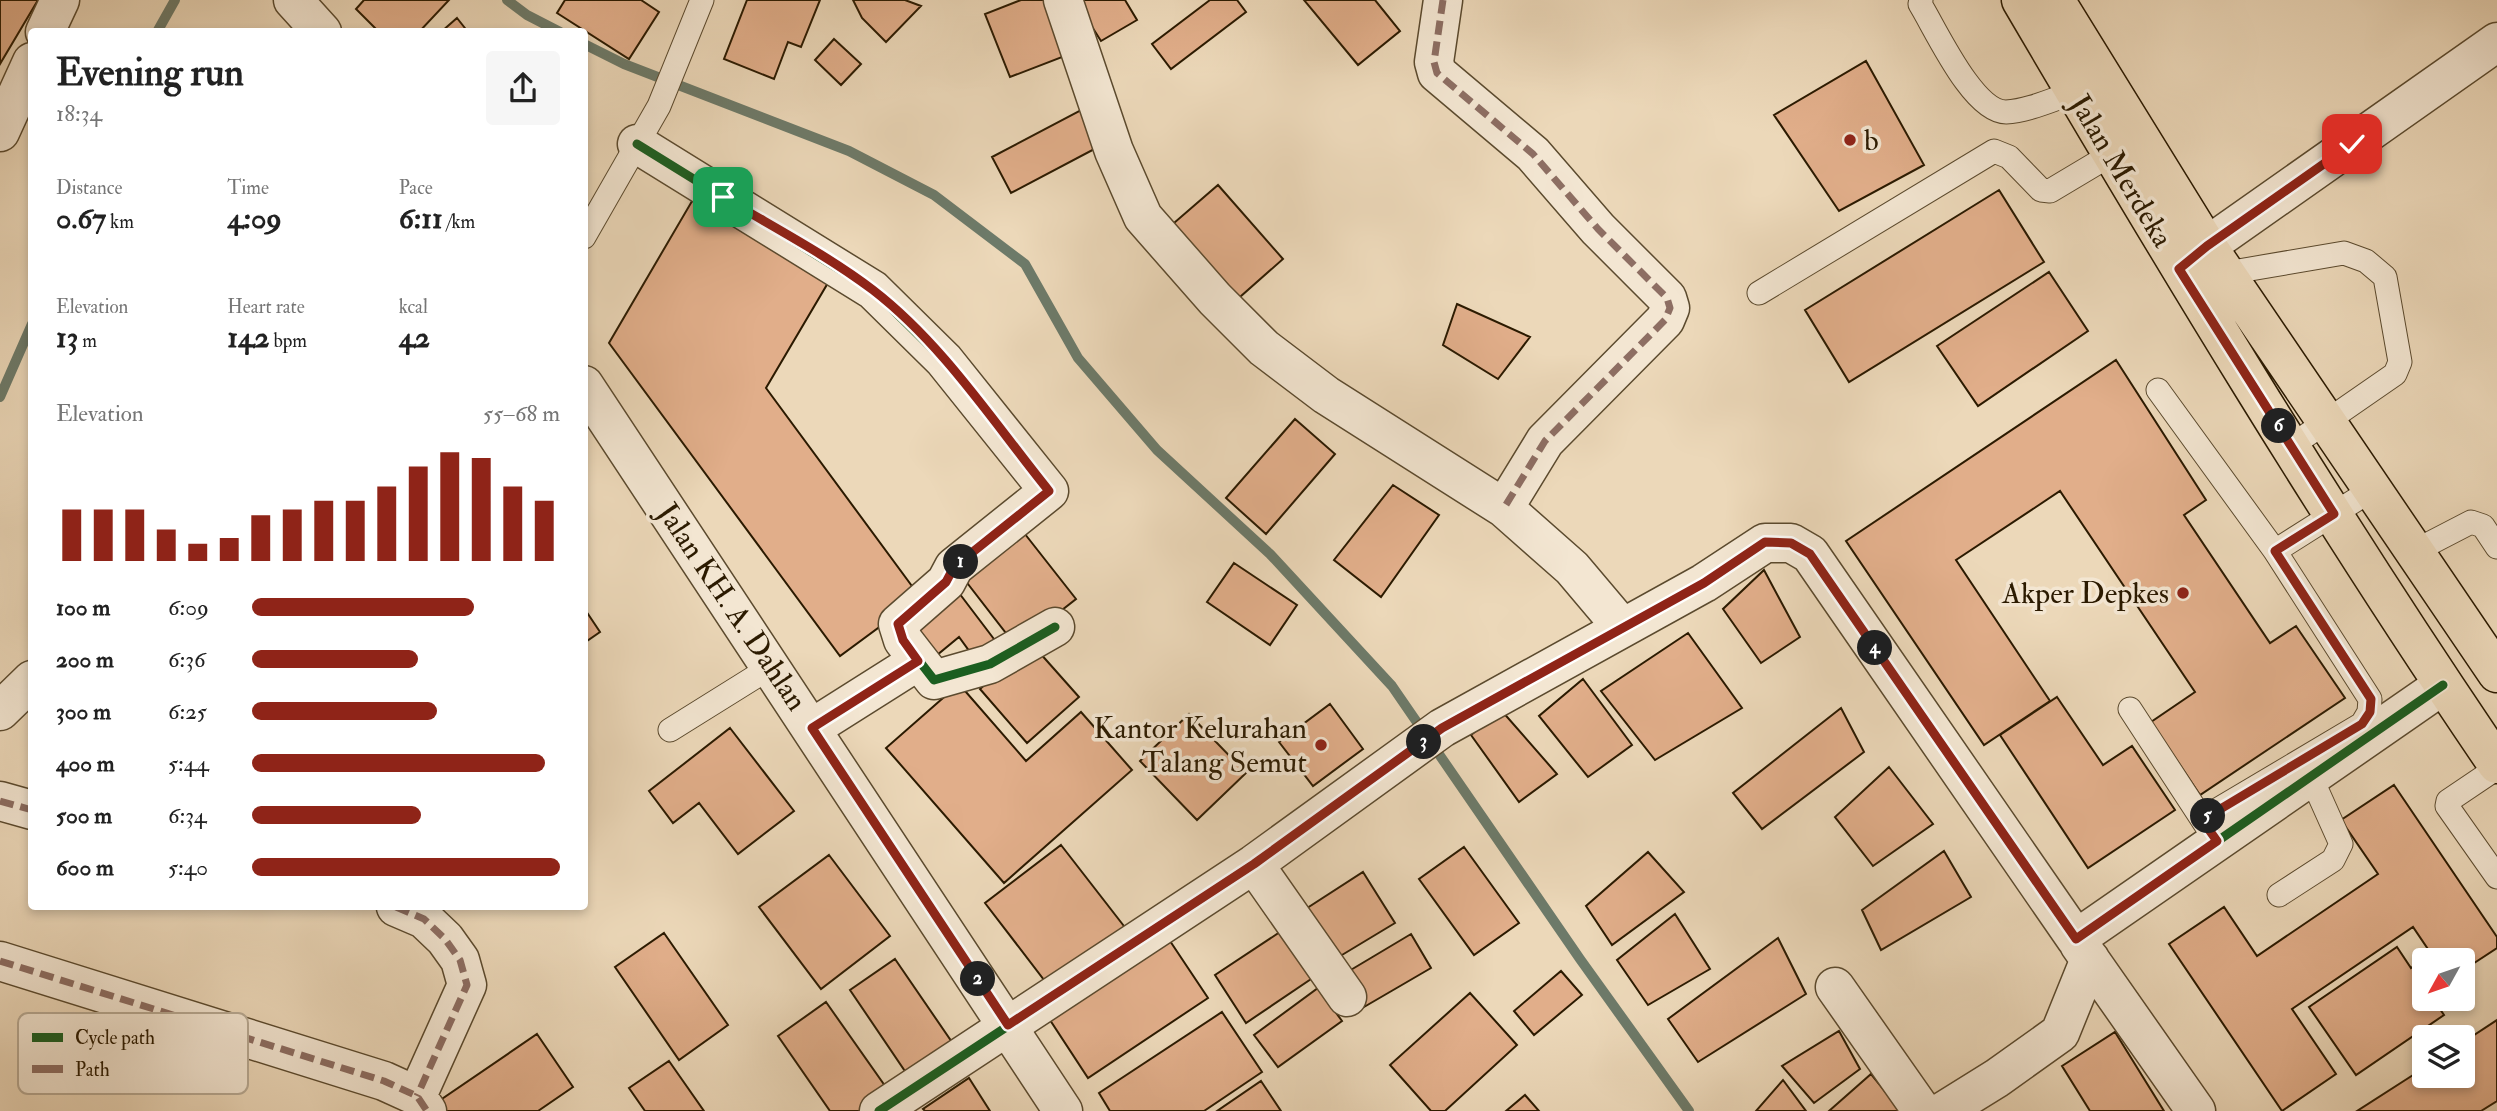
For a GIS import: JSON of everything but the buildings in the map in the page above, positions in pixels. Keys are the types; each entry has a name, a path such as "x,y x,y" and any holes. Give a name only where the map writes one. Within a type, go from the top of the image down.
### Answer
{"main road":[{"name":"Jalan Merdeka","path":"2021,0 2112,154 2200,268 2327,422 2497,673"},
{"name":"Jalan Merdeka","path":"2055,0 2200,268 2291,446 2497,766"}],"street":[{"path":"48,28 60,0"},
{"path":"293,0 318,28"},
{"path":"1063,0 1114,150 1143,217 1215,299 1264,348 1326,395 1504,508 1572,568 1621,626"},
{"path":"1443,0 1434,62 1437,73 1533,154 1598,229 1667,298 1670,308 1665,320 1545,441 1504,508"},
{"path":"2200,268 2497,42"},
{"path":"0,132 28,71"},
{"path":"637,144 873,290 944,360 1049,491 954,567 946,582 898,624 903,640 934,681 990,664 1055,627"},
{"name":"Jalan KH. A. Dahlan","path":"588,391 1063,1111"},
{"path":"879,1111 1254,864 1442,728 1621,626 1704,583 1765,542 1791,543 1810,554 2196,1111"},
{"path":"812,728 918,661"},
{"path":"0,711 28,684"},
{"path":"1944,1111 1997,1079 2060,1033 2083,949 2210,830 2311,777 2443,685"},
{"path":"0,801 28,809"},
{"path":"1254,864 1347,998"},
{"path":"248,1038 384,1081 422,1104 467,985 460,960 445,939 424,919 402,910"},
{"path":"0,961 166,1013"},
{"path":"1835,988 1922,1111"}],"lane":[{"path":"588,230 659,106 702,0"},
{"path":"1922,0 1920,4 1976,97 1992,109 2006,112 2075,92"},
{"path":"1759,293 1994,151 2009,157 2041,190 2050,191 2112,154"},
{"path":"2200,268 2344,253 2366,261 2385,277 2400,362 2395,374 2291,446"},
{"path":"2130,709 2210,830 2362,724 2370,712 2371,699 2275,551 2158,390"},
{"path":"2275,551 2373,489"},
{"path":"2415,551 2471,522 2483,526 2497,547"},
{"path":"670,730 771,667"},
{"path":"2497,766 2448,801 2446,806 2497,877"},
{"path":"2279,895 2333,860 2341,844 2311,777"}],"waterway":[{"path":"159,28 175,0"},
{"path":"507,0 527,15 552,28"},
{"path":"588,46 624,64 849,151 934,195 1025,264 1078,358 1157,450 1270,554 1392,686 1580,959 1689,1111"},
{"path":"0,397 28,333"}],"marked path":[{"path":"1443,0 1434,62 1437,73 1533,154 1598,229 1667,298 1670,308 1665,320 1545,441 1504,508"},
{"path":"812,728 918,661"},
{"path":"0,801 28,809"},
{"path":"403,910 424,919 445,939 460,960 467,985 417,1096"},
{"path":"0,961 166,1013"},
{"path":"248,1038 384,1081 417,1096 427,1111"}],"cycle path":[{"path":"637,144 873,290 944,360 1049,491 954,567 946,582 898,624 903,640 934,680 990,664 1055,627"},
{"path":"879,1111 1254,864 1442,728 1704,583 1765,543 1791,543 1810,554 2076,939 2443,685"}],"place":[{"name":"b","path":"1850,140"},
{"name":"Akper Depkes","path":"2183,593"},
{"name":"Kantor Kelurahan Talang Semut","path":"1321,745"}],"route":[{"path":"723,197 873,290 944,360 1049,491 954,567 946,582 898,624 903,640 918,661 812,728 1008,1025 1254,864 1442,728 1621,626 1704,583 1765,542 1791,543 1810,554 2076,939 2217,841 2202,820 2362,724 2370,712 2371,699 2275,551 2334,514 2179,269 2207,246 2352,144"}]}
